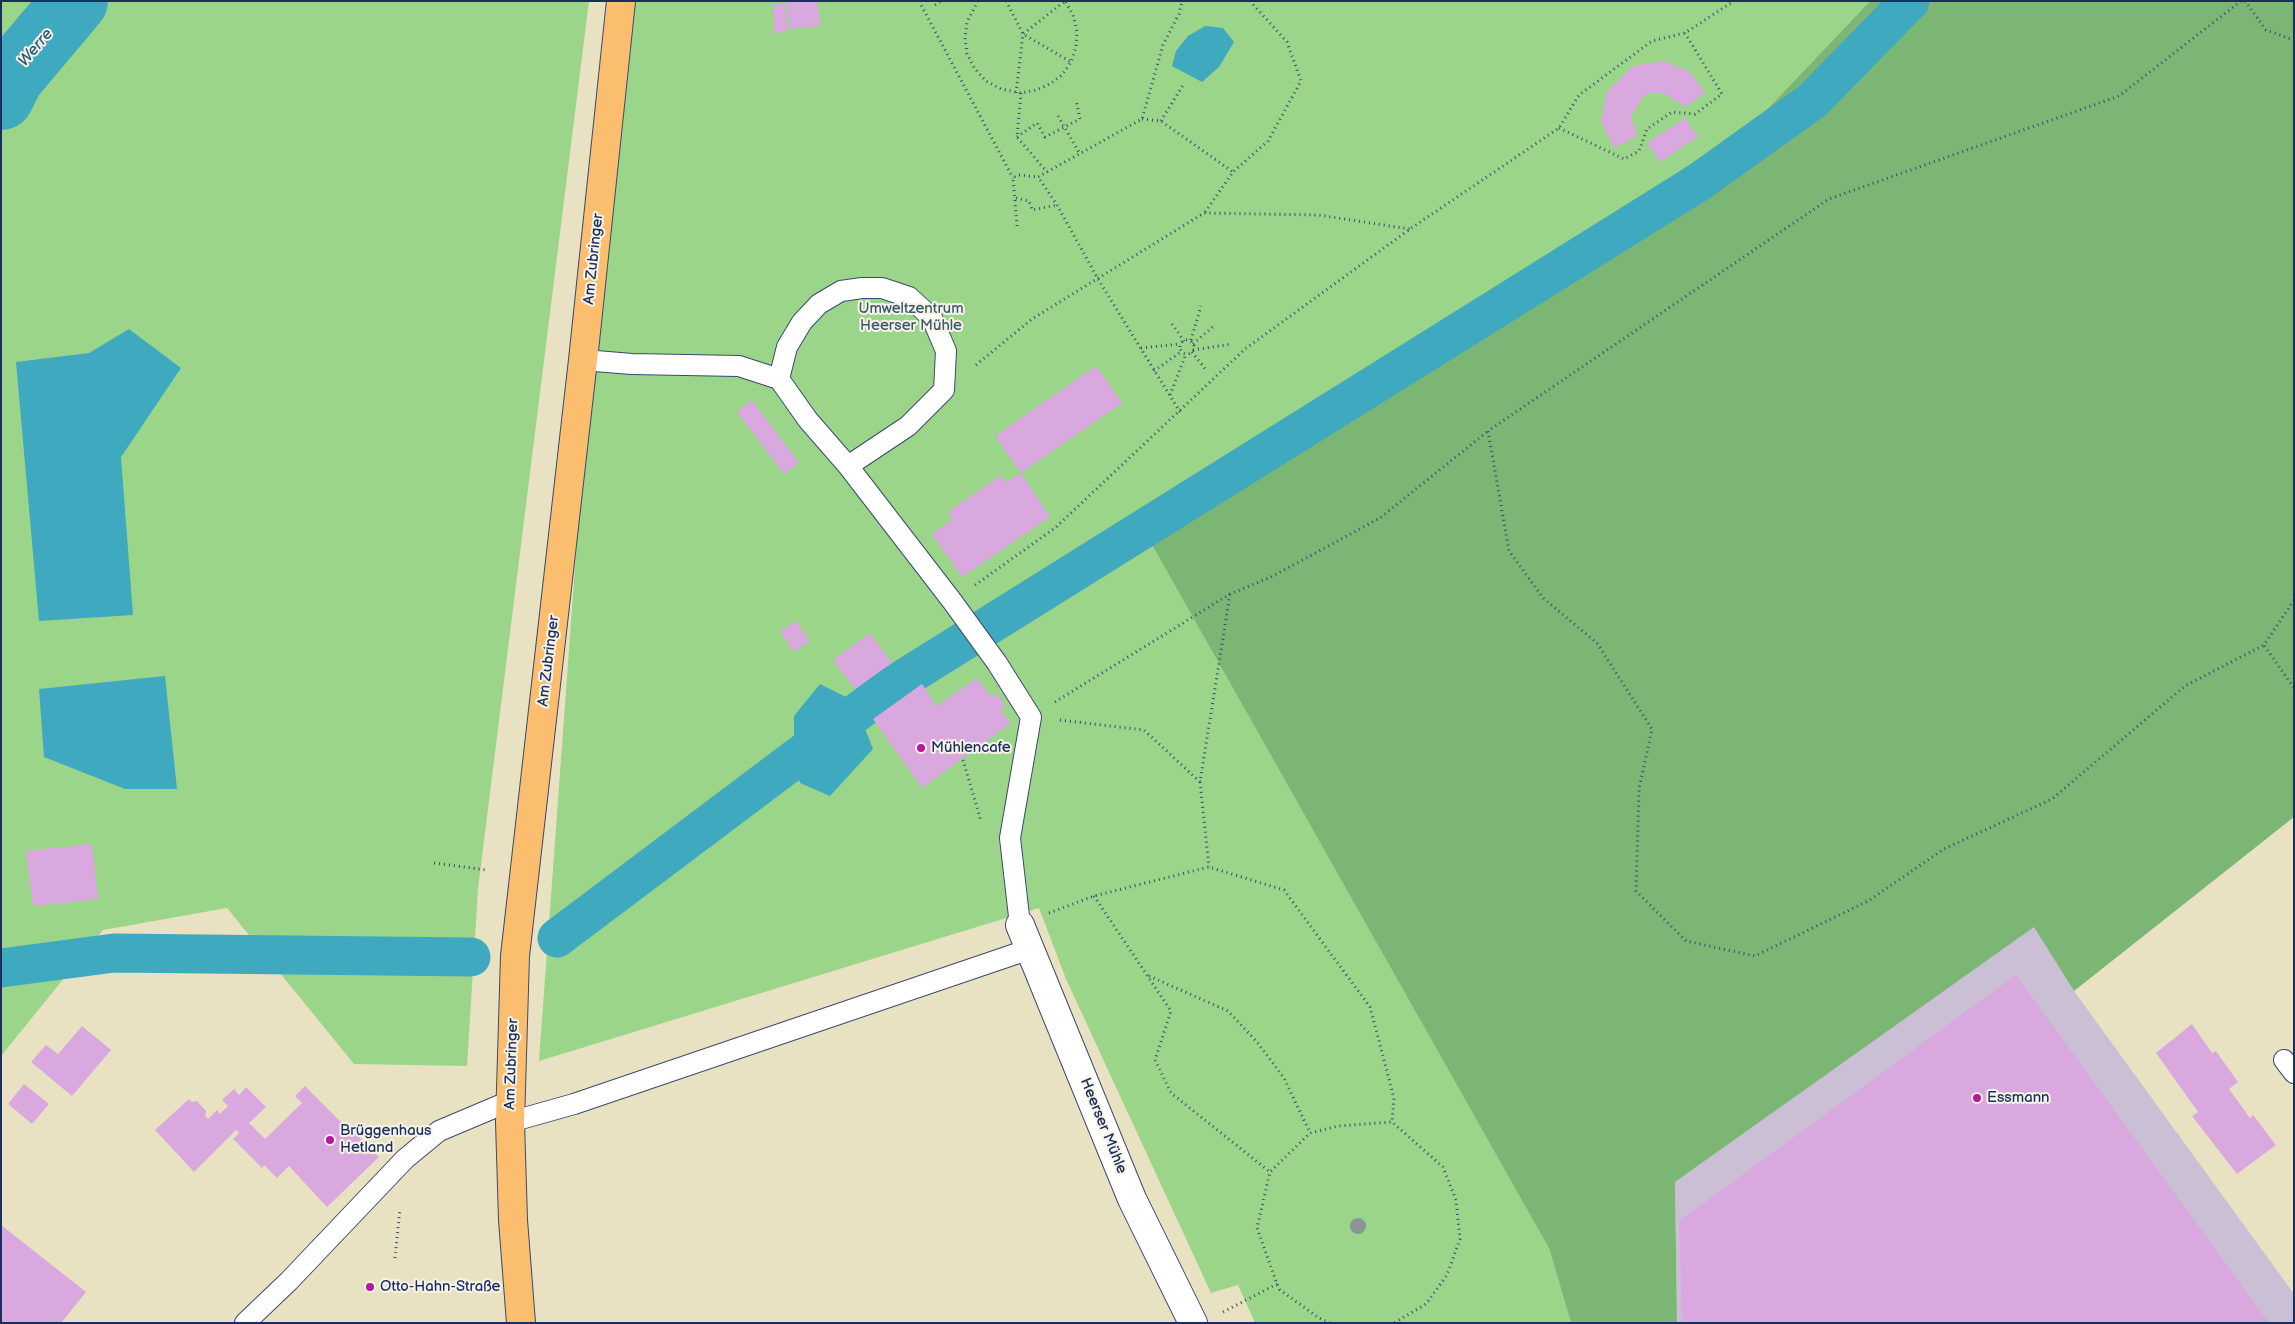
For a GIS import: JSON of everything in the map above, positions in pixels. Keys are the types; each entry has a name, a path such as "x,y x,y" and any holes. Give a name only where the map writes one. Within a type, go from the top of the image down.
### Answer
{"main road":[{"name":"Am Zubringer","path":"520,1323 513,1220 510,1112 515,956 584,360 621,1"}],"street":[{"name":"Heerser Mühle","path":"1025,937 1132,1199 1193,1323"}],"lane":[{"path":"780,379 787,347 802,322 819,304 841,291 882,288 909,297 932,318 946,351 944,390 908,426 848,466"},
{"path":"245,1323 289,1281 405,1159 439,1131 510,1112 574,1104 1025,937 1010,838 1031,717 997,662 957,607 848,466 808,420 780,379 738,366 632,364 584,360"}],"path":[{"path":"919,1 1013,178 1017,226"},
{"path":"935,5 942,1"},
{"path":"978,1 966,22 965,38 968,54 975,69 986,80 1001,89 1016,92 1021,93 1036,90 1050,84 1062,75 1071,62 1076,47 1077,31 1073,16 1065,1 1023,34 1016,92"},
{"path":"1006,1 1023,34 1071,62"},
{"path":"1142,119 1163,45 1179,14 1182,1"},
{"path":"944,390 1032,319 1204,213 1233,172 1268,141 1301,81 1287,42 1250,1"},
{"path":"957,607 1056,528 1245,350 1410,229 1558,128 1579,95 1652,41 1685,33 1734,1"},
{"path":"1031,717 1230,594 1271,577 1380,518 1488,431 1829,199 2119,96 2241,1"},
{"path":"2245,1 2266,30 2294,40"},
{"path":"1558,128 1624,159 1640,151 1648,129 1672,112 1695,114 1722,94 1685,33"},
{"path":"1161,121 1183,85"},
{"path":"1021,93 1018,137 1047,172"},
{"path":"1018,137 1037,123 1045,137 1080,119 1076,100"},
{"path":"1058,116 1080,154"},
{"path":"1013,178 1018,176 1038,177 1142,119 1161,121 1233,172"},
{"path":"1038,177 1180,412"},
{"path":"1016,198 1029,201 1032,210 1057,206"},
{"path":"1204,213 1318,215 1410,229"},
{"path":"1202,306 1192,342 1193,351 1207,371"},
{"path":"1172,324 1184,340 1192,342"},
{"path":"1192,342 1215,324"},
{"path":"1141,348 1180,344 1184,340"},
{"path":"1170,395 1184,352 1180,344"},
{"path":"1154,370 1184,352 1232,344"},
{"path":"1488,431 1509,551 1544,599 1597,643 1652,729 1639,789 1636,891 1686,941 1755,956 1868,902 1944,849 2052,799 2185,686 2264,645 2294,600"},
{"path":"1210,867 1200,782 1230,594"},
{"path":"2264,645 2294,688"},
{"path":"1031,717 1144,730 1200,782"},
{"path":"963,760 986,836 1010,838"},
{"path":"434,863 488,870"},
{"path":"1025,937 1094,896 1210,867 1284,890 1370,1007 1394,1098 1392,1122"},
{"path":"1094,896 1171,1011 1155,1060 1171,1093 1270,1172"},
{"path":"1148,975 1228,1010 1257,1042 1284,1078 1310,1132"},
{"path":"1330,1323 1280,1290 1257,1228 1270,1172 1310,1132 1338,1126 1392,1122 1443,1167 1456,1200 1460,1239 1447,1275 1426,1304 1394,1323"},
{"path":"1220,1314 1278,1284"}],"shaded area":[{"name":"Essmann","path":"2034,926 2074,991 2294,1294 2294,1323 1677,1323 1675,1182"}],"green space":[{"path":"1,1 589,1 478,889 467,1066 354,1064 227,908 103,930 1,1056"},
{"name":"Umweltzentrum Heerser Mühle","path":"619,1 1870,1 1759,118 1549,1248 1571,1323 1255,1323 1238,1285 1211,1293 1066,979 1039,908 539,1061 590,361"},
{"path":"1870,1 2294,1 2294,817 2074,991 2034,927 1675,1182 1677,1323 1571,1323 1549,1248 1145,532 1759,118"}],"water":[{"path":"1205,26 1223,28 1234,42 1219,67 1202,82 1172,66 1176,51 1188,36"},
{"path":"129,329 181,368 121,457 133,615 39,621 16,362 89,353"},
{"path":"895,667 909,688 862,721 873,749 830,796 800,783 794,760 794,716 820,684 850,699"},
{"path":"165,676 177,789 125,789 44,757 39,689"}],"building":[{"path":"787,1 818,1 820,26 789,29"},
{"path":"773,4 786,4 787,32 774,33"},
{"path":"1663,61 1690,72 1705,93 1685,107 1665,94 1645,94 1631,116 1637,136 1614,148 1601,121 1607,92 1633,66"},
{"path":"1685,118 1698,137 1660,162 1647,143"},
{"path":"1096,366 1122,403 1021,473 995,436"},
{"path":"752,400 799,463 784,474 737,412"},
{"path":"1021,473 1050,517 962,577 932,534 953,519 948,512 1001,475 1006,483"},
{"path":"796,621 810,641 794,652 780,632"},
{"path":"870,633 892,663 855,689 833,660"},
{"path":"977,678 991,697 996,693 1005,706 1000,710 1011,723 922,788 873,719 922,684 937,706"},
{"path":"92,844 98,899 33,906 26,851"},
{"name":"Essmann","path":"2016,975 2269,1323 1682,1323 1679,1221"},
{"path":"2192,1024 2212,1053 2216,1051 2238,1082 2229,1089 2250,1118 2253,1115 2276,1145 2237,1174 2192,1116 2198,1112 2156,1053"},
{"path":"82,1026 111,1050 72,1096 31,1062 46,1045 58,1054"},
{"path":"24,1084 49,1104 32,1124 8,1104"},
{"path":"305,1086 379,1157 327,1207 289,1166 277,1178 264,1165 262,1168 233,1139 239,1133 236,1130 194,1172 155,1130 189,1099 192,1102 197,1101 206,1111 205,1116 208,1119 217,1110 220,1114 228,1106 222,1100 234,1089 239,1095 246,1087 266,1107 249,1123 265,1139 302,1103 295,1096"},
{"path":"1,1225 86,1292 61,1323 1,1323"}],"waterway":[{"name":"Werre","path":"1,97 11,77 75,1"},
{"path":"557,938 892,686 1699,182 1812,101 1910,1"},
{"path":"1,968 114,953 471,957"}],"place":[{"name":"Mühlencafe","path":"921,748"},
{"name":"Essmann","path":"1977,1098"},
{"name":"Brüggenhaus Hetland","path":"330,1140"},
{"name":"Otto-Hahn-Straße","path":"370,1287"}]}
